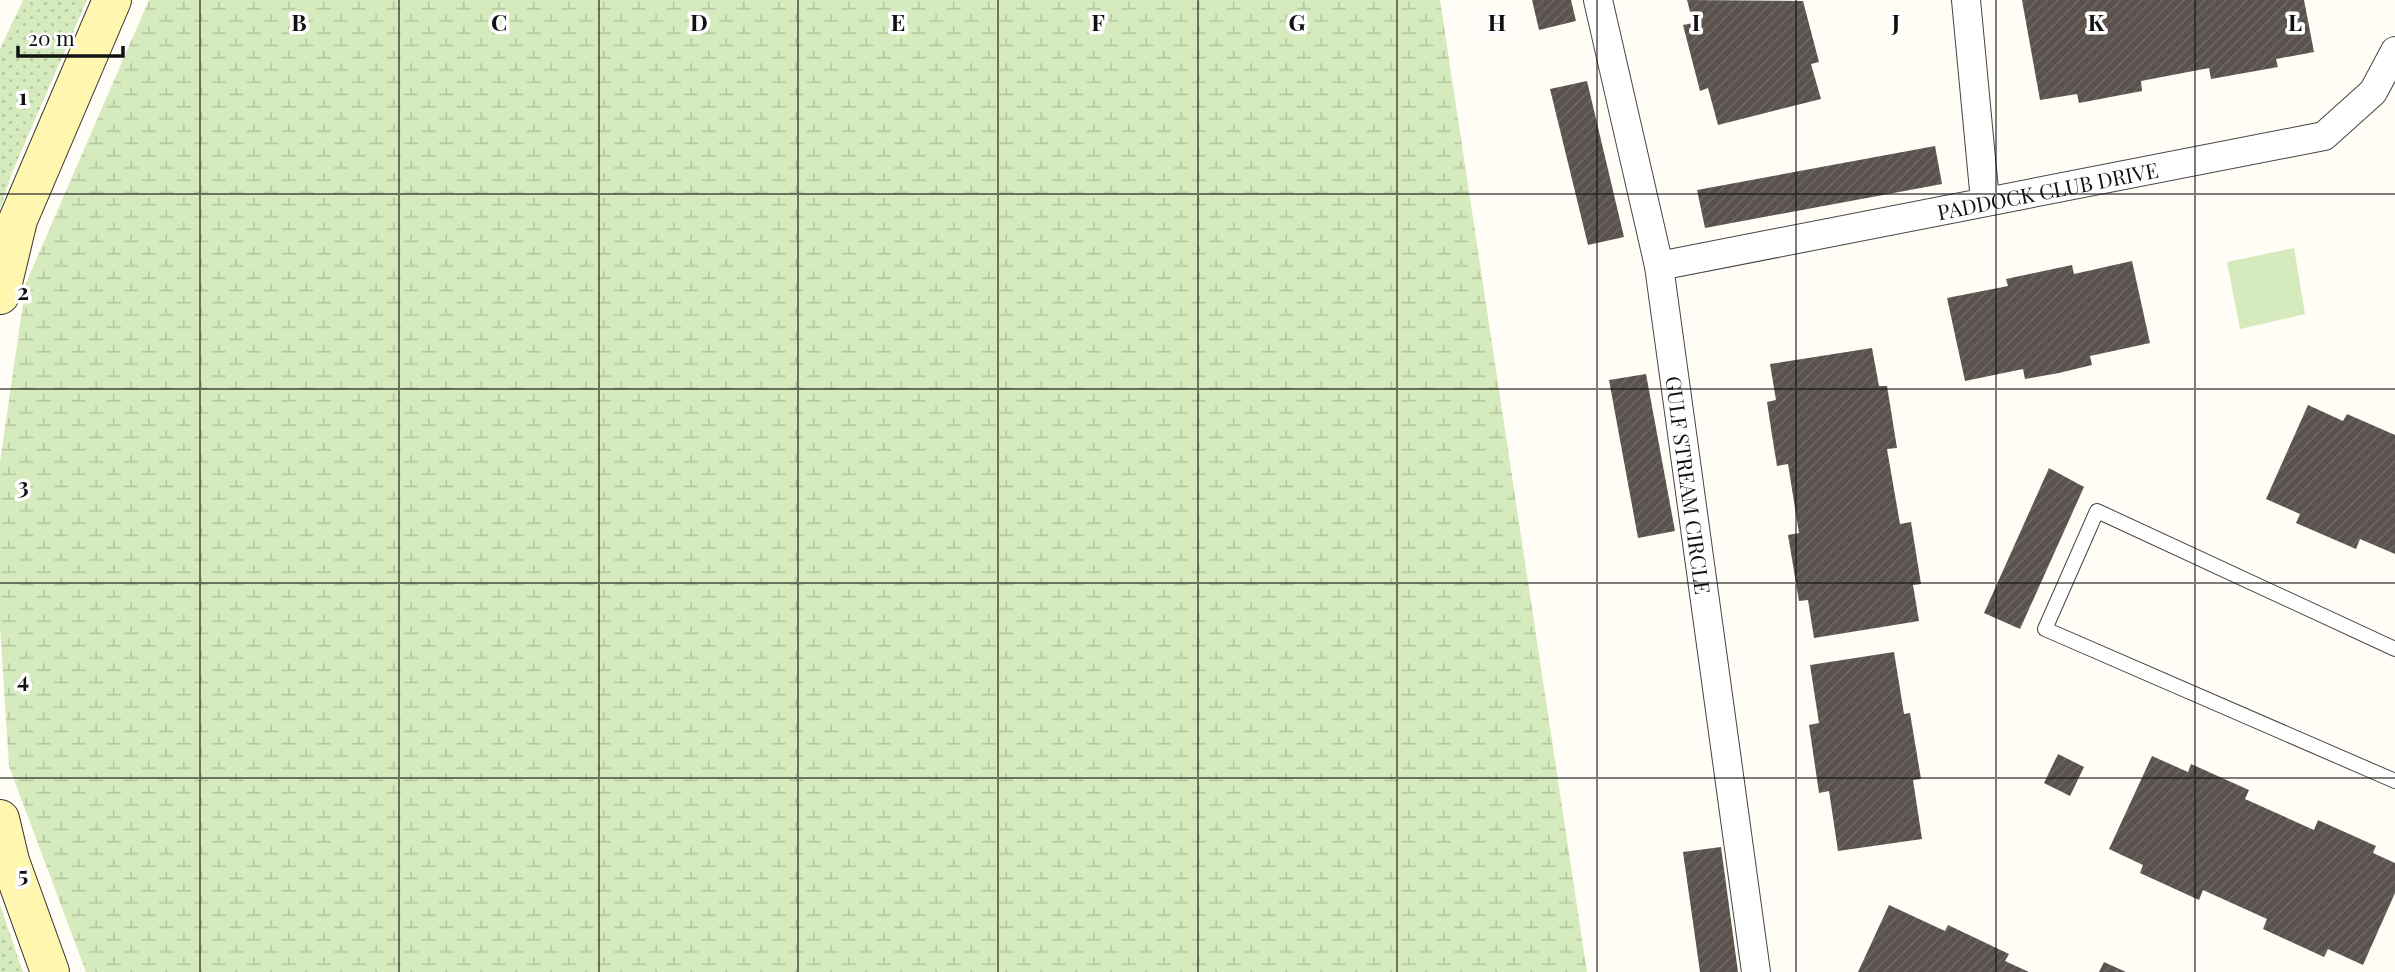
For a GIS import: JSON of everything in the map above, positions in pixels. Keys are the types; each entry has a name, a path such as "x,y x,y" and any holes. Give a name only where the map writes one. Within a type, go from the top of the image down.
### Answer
{"main road":[{"path":"0,295 18,220 112,0"},
{"path":"0,819 10,861 50,972"}],"street":[{"name":"GULF STREAM CIRCLE","path":"1598,0 1659,266 1756,972"},
{"path":"1966,0 1984,201"},
{"name":"PADDOCK CLUB DRIVE","path":"1659,266 2324,136 2373,92 2395,51"}],"lane":[{"path":"2395,649 2097,511 2045,629 2395,781"}],"green space":[{"path":"23,0 87,0 11,175 0,210 0,49"},
{"path":"149,0 1440,0 1587,972 86,972 9,766 0,627 0,462 26,283"},
{"path":"2294,248 2305,314 2240,329 2227,262"},
{"path":"0,905 23,972 0,972"}],"building":[{"path":"1532,0 1571,0 1576,21 1539,30"},
{"path":"1687,0 1803,1 1819,62 1811,64 1821,99 1718,125 1708,88 1700,91 1683,25 1693,23"},
{"path":"2022,0 2304,0 2314,52 2276,59 2278,67 2211,79 2209,68 2141,81 2142,91 2079,103 2077,94 2040,100"},
{"path":"1587,81 1624,237 1588,245 1550,89"},
{"path":"1935,146 1942,184 1705,228 1697,190"},
{"path":"2132,261 2150,343 2090,356 2092,365 2059,373 2025,379 2023,369 1965,381 1947,298 2008,286 2006,279 2072,265 2074,274"},
{"path":"1872,348 1879,386 1887,386 1897,448 1887,449 1900,524 1911,522 1921,584 1913,585 1919,621 1814,638 1808,600 1799,601 1788,535 1799,533 1788,464 1777,466 1767,402 1776,400 1770,364"},
{"path":"1646,374 1675,531 1638,538 1609,380"},
{"path":"2308,405 2343,421 2347,414 2395,435 2395,554 2360,539 2356,549 2296,523 2300,514 2266,499"},
{"path":"2049,468 2084,487 2020,629 1984,613"},
{"path":"1894,652 1904,714 1910,713 1921,779 1913,780 1922,839 1838,851 1829,791 1819,793 1809,725 1819,723 1810,665"},
{"path":"2058,754 2084,767 2070,796 2044,783"},
{"path":"2152,756 2188,772 2191,764 2249,790 2245,799 2314,830 2318,820 2376,846 2373,853 2395,863 2395,893 2363,965 2328,949 2324,957 2263,929 2267,919 2203,890 2199,900 2140,873 2143,865 2109,849"},
{"path":"1721,847 1738,972 1700,972 1683,852"},
{"path":"1889,905 1945,931 1948,925 2009,954 2005,961 2029,972 1858,972"},
{"path":"2104,962 2126,972 2099,972"}]}
